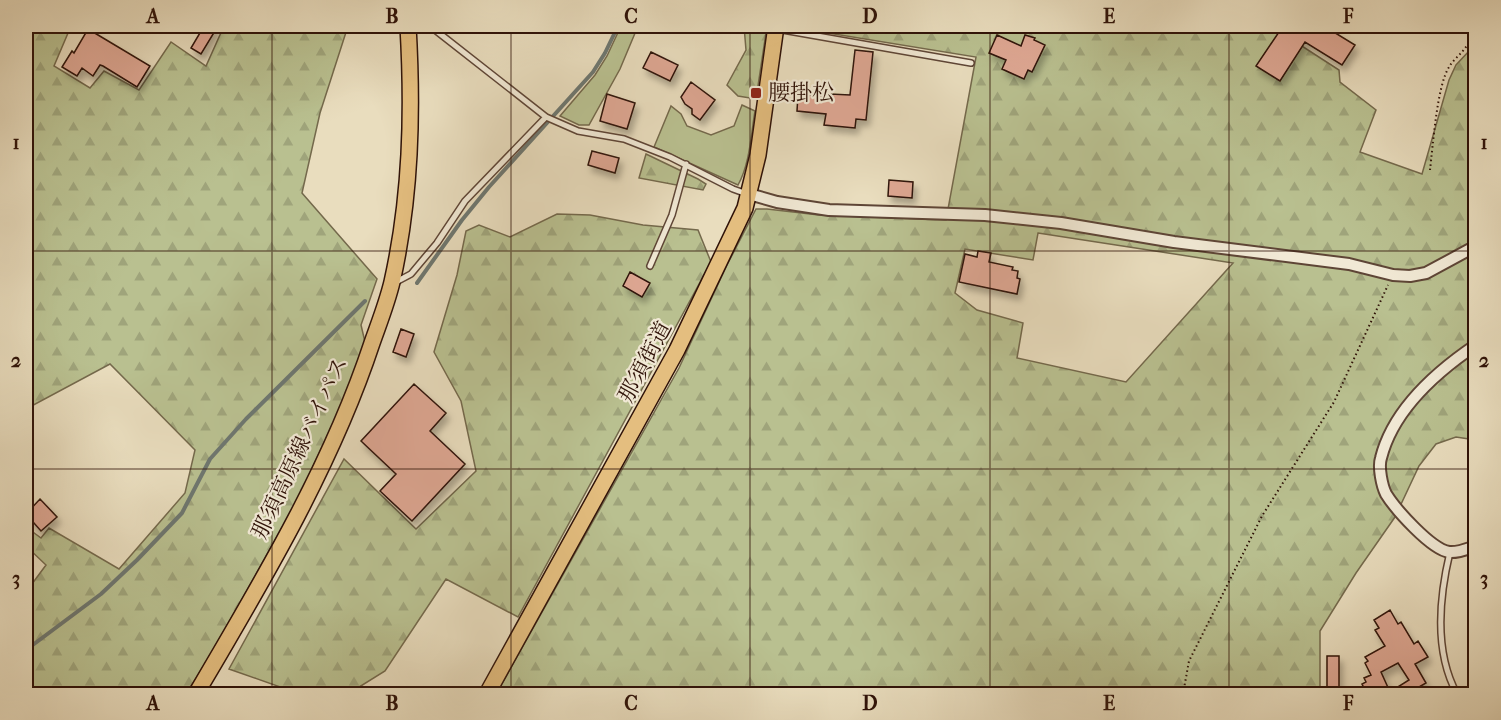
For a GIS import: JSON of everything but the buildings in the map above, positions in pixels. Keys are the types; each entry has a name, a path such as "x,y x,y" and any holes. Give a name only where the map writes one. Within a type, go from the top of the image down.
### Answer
{"main road":[{"name":"那須高原線バイパス","path":"196,694 253,596 337,432 358,385 391,285 410,158 408,26"},
{"name":"那須街道","path":"487,694 677,350 709,288 745,208 761,133 776,27"}],"street":[{"path":"749,194 777,202 829,210 985,215 1061,223 1174,242 1348,264 1393,275 1410,276 1426,273 1476,246"},
{"path":"1476,345 1437,372 1409,403 1385,445 1380,462 1385,492 1401,514 1437,548 1450,552 1476,546"}],"lane":[{"path":"430,26 546,117 578,131 624,139 686,164 733,189 749,194"},
{"path":"776,27 971,63"},
{"path":"391,285 411,274 437,243 465,201 546,117"},
{"path":"650,266 672,215 686,164"},
{"path":"1450,552 1442,593 1441,615 1445,664 1456,694"}],"path":[{"path":"1430,170 1442,85 1448,68 1468,44 1470,37 1469,32 1459,26"},
{"path":"1183,694 1188,661 1262,516 1334,402 1393,275"}],"green space":[{"path":"26,26 71,26 54,66 90,88 104,71 139,90 171,42 206,66 224,26 348,26 320,113 302,193 377,279 361,325 365,342 344,400 296,503 186,694 26,694 26,592 46,565 26,546 26,527 41,538 49,528 119,569 185,493 195,450 110,364 26,409"},
{"path":"621,26 638,26 620,69 589,125 579,125 560,116 595,75"},
{"path":"744,26 767,26 756,99 738,96 727,85 746,50"},
{"path":"785,26 1271,26 1339,70 1340,82 1376,110 1360,152 1422,174 1449,80 1456,65 1470,50 1474,30 1467,26 1475,26 1475,445 1469,439 1456,437 1436,444 1419,466 1395,517 1356,573 1320,631 1320,694 496,694 679,368 756,209 819,215 946,220 976,57","holes":["1038,233 1233,263 1126,382 1017,358 1023,323 977,310 955,293 965,249 1033,260"]},
{"path":"742,105 755,111 748,158 738,185 654,147 671,106 681,114 687,126 711,135 734,126"},
{"path":"646,154 706,184 703,190 639,178"},
{"path":"557,214 590,215 643,225 698,230 711,262 518,617 446,579 385,671 356,689 339,694 300,694 229,669 344,459 416,529 476,471 461,401 434,352 457,275 466,231 479,225 510,237"}],"waterway":[{"path":"417,283 489,187 593,72 618,26"},
{"path":"26,650 101,594 137,560 182,513 210,459 246,419 365,301"}],"place":[{"name":"腰掛松","path":"756,93"}]}
